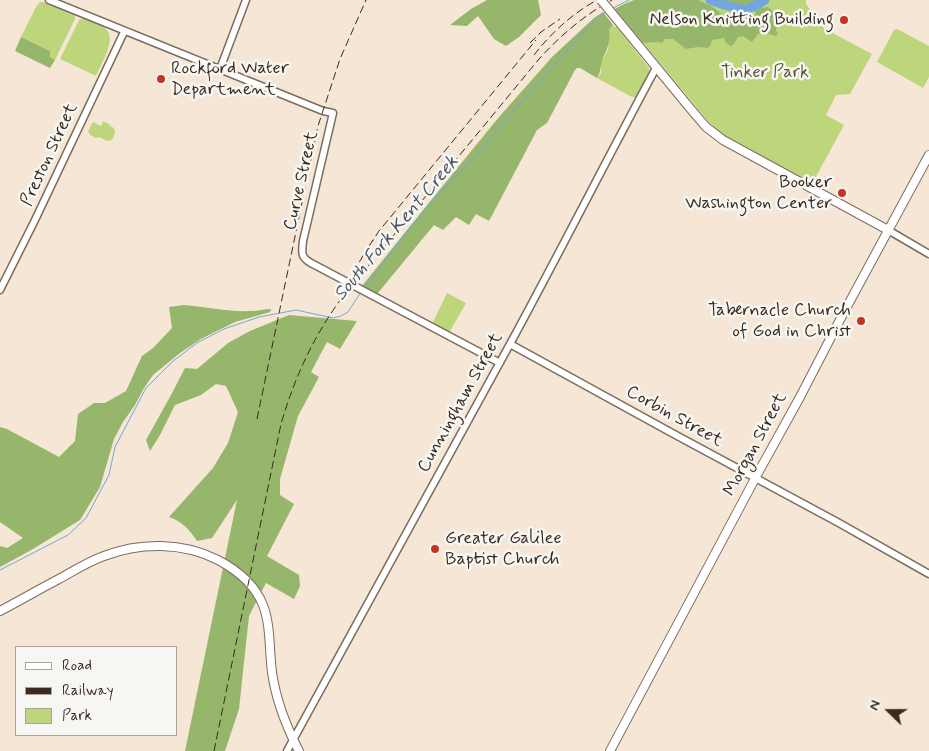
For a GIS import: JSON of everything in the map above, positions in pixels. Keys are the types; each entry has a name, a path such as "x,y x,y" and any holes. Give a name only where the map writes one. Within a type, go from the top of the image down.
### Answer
{"main road":[{"path":"601,0 706,127 723,140 888,230"},
{"name":"Morgan Street","path":"610,751 929,154"},
{"path":"0,611 89,562 120,551 159,546 189,550 214,558 226,564 249,582 264,606 275,692 299,751"}],"street":[{"path":"49,0 124,32 220,69 246,0"},
{"name":"Preston Street","path":"0,290 124,32"},
{"name":"Cunningham Street","path":"287,751 500,363 656,68"},
{"name":"Curve Street","path":"220,69 323,111 333,113 303,240 303,256 307,261 500,363"},
{"path":"888,230 929,254"},
{"name":"Corbin Street","path":"510,344 929,574"}],"green space":[{"path":"487,0 538,0 541,15 519,37 506,46 494,39 478,16 467,26 450,25 471,9"},
{"path":"634,0 698,0 711,6 723,15 740,19 743,16 756,14 755,11 759,8 768,7 784,25 777,24 776,31 778,33 776,36 762,32 752,42 743,36 738,37 731,46 726,43 724,38 712,40 708,48 686,49 673,39 665,39 662,43 643,43 615,9"},
{"name":"Tinker Park","path":"639,0 806,0 806,4 825,29 872,54 850,94 836,95 826,115 844,125 812,184 720,133 709,122 615,9"},
{"path":"723,0 759,0 741,5"},
{"path":"40,2 75,15 75,19 55,60 50,57 50,51 21,37"},
{"path":"603,12 613,25 609,30 609,43 597,78 580,68 575,70 547,123 537,130 489,221 476,214 469,225 456,217 443,230 434,225 377,294 362,286 499,117 552,57"},
{"path":"83,18 100,25 109,32 110,38 107,51 96,76 60,59 79,20"},
{"path":"613,25 617,27 649,68 649,72 636,98 597,78 601,73 601,64 608,49 609,30"},
{"path":"897,29 929,46 929,77 923,88 877,62 894,30"},
{"path":"21,37 50,51 50,57 55,60 50,68 15,51"},
{"path":"103,121 114,128 115,133 112,140 107,141 99,137 96,138 90,135 88,131 93,122 101,126"},
{"path":"447,293 466,303 449,333 433,322"},
{"path":"184,305 235,311 271,309 270,312 235,322 201,339 153,375 114,439 100,487 80,520 0,567 0,546 7,548 23,538 0,522 0,427 59,457 75,441 78,414 94,403 105,403 126,391 142,356 153,348 172,328 169,307"},
{"path":"289,315 357,321 340,349 327,342 311,372 319,377 298,416 280,479 280,495 294,504 267,556 299,575 300,586 294,599 266,583 249,616 239,709 225,751 185,751 237,500 212,538 197,541 185,526 169,517 213,468 228,443 238,412 226,386 216,384 201,395 175,405 150,451 146,440 185,368 197,369 228,343 250,331"}],"waterway":[{"name":"South Fork Kent Creek","path":"611,9 629,0"},
{"path":"710,0 746,9 754,7 765,0"},
{"name":"South Fork Kent Creek","path":"364,289 404,235 443,189 483,149 497,130 580,36 598,17 606,12"},
{"name":"South Fork Kent Creek","path":"0,570 68,535 86,518 109,475 115,447 146,388 172,362 197,343 224,329 259,317 296,310 333,318 341,316 348,312 361,292"}],"railway":[{"path":"257,419 318,126 340,59 366,0"},
{"path":"534,55 563,24 597,0"},
{"path":"214,751 281,424 298,375 313,343 341,299 539,59 573,27 592,12 612,0"},
{"path":"530,43 541,32 560,19"},
{"path":"369,246 379,231 536,40"},
{"path":"353,272 373,240"}],"place":[{"name":"Nelson Knitting Building","path":"844,20"},
{"name":"Rockford Water Department","path":"161,79"},
{"name":"Booker Washington Center","path":"842,193"},
{"name":"Tabernacle Church of God in Christ","path":"861,321"},
{"name":"Greater Galilee Baptist Church","path":"435,549"}]}
